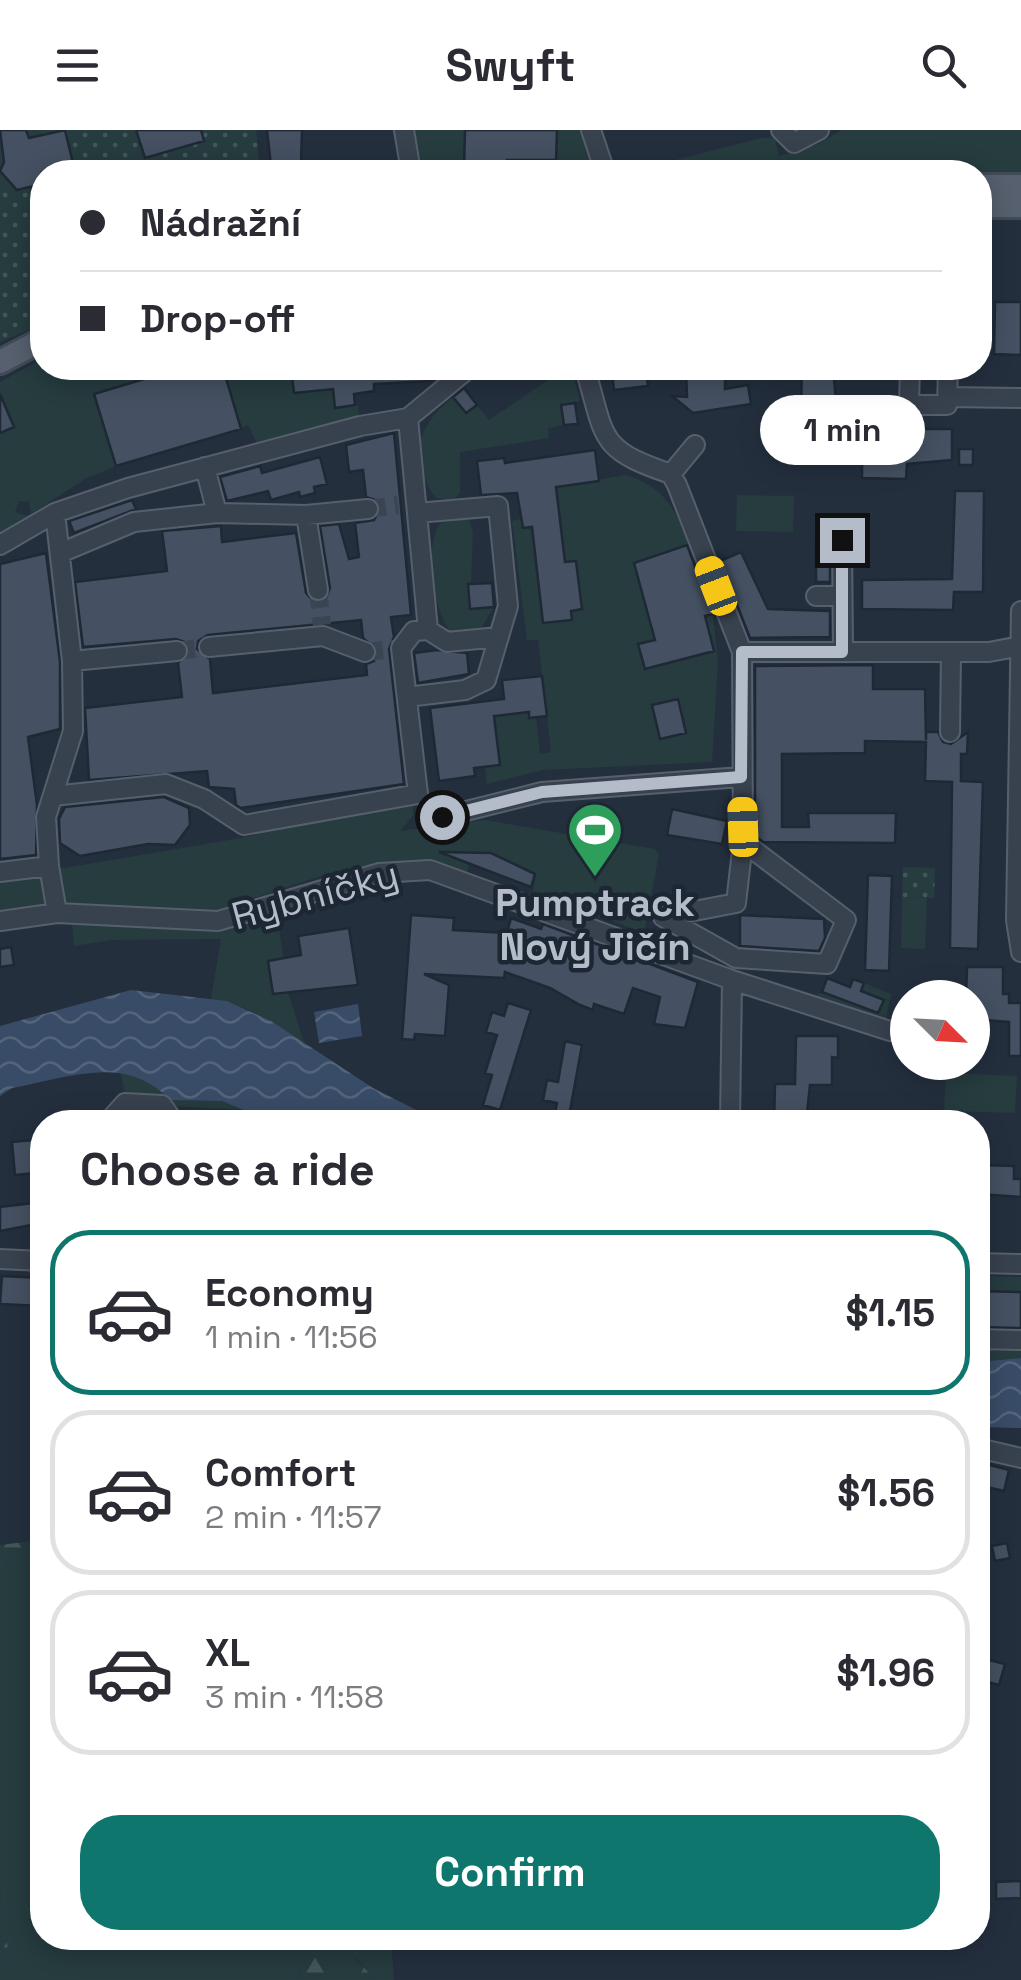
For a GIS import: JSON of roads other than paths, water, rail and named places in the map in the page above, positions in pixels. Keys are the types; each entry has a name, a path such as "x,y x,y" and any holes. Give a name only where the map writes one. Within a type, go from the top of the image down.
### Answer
{"main road":[{"path":"992,186 1021,186"},
{"path":"992,206 1021,206"},
{"path":"0,362 30,346"}],"street":[{"path":"404,130 410,160"},
{"path":"592,130 601,160"},
{"path":"782,132 794,142 820,130"},
{"path":"0,545 55,513 205,467 408,418 452,380"},
{"path":"589,380 604,433 614,447 625,458 671,474 742,652 742,842 736,903 663,917 736,958 827,964 846,920 742,842"},
{"path":"910,380 910,404 914,408 947,405 948,380"},
{"path":"948,396 1021,398"},
{"path":"408,418 411,507 428,630"},
{"path":"671,474 696,445"},
{"path":"205,467 217,513"},
{"path":"406,697 465,690 486,680 508,606 498,506 411,507"},
{"path":"60,553 134,522 217,513 306,516 368,508"},
{"path":"55,513 72,661 72,731 46,817 49,866 58,913"},
{"path":"306,516 318,590"},
{"path":"842,540 842,652"},
{"path":"816,596 842,596"},
{"path":"1021,611 1021,952"},
{"path":"209,648 323,630 365,652"},
{"path":"53,796 166,784 204,799 244,826 418,794 398,648 414,631 428,630 447,642 498,637"},
{"path":"742,652 951,652 1021,646"},
{"path":"72,661 177,651"},
{"path":"950,732 951,652"},
{"path":"442,817 542,792 693,772 741,777"},
{"path":"0,872 49,866"},
{"name":"Rybníčky","path":"0,921 58,913 218,921 378,872 430,870 732,980 890,1031"},
{"path":"730,1110 732,980"},
{"path":"119,1110 126,1103 162,1105 166,1110"},
{"path":"0,1259 30,1260"},
{"path":"990,1263 1021,1264"},
{"path":"990,1339 1021,1340"},
{"path":"990,1451 1021,1458"}],"water":[{"path":"131,990 227,1001 271,1021 373,1088 416,1110 244,1110 222,1101 170,1100 153,1086 115,1073 54,1079 12,1088 0,1096 0,1026"},
{"path":"358,1004 362,1036 319,1043 314,1012"},
{"path":"1021,1358 1021,1428 990,1427 990,1361"}],"tunnel":[{"path":"368,509 398,505"},
{"path":"318,590 322,625"},
{"path":"177,651 209,647"},
{"path":"365,652 395,649"}],"place":[{"name":"Pumptrack Nový Jičín","path":"595,879"}]}
